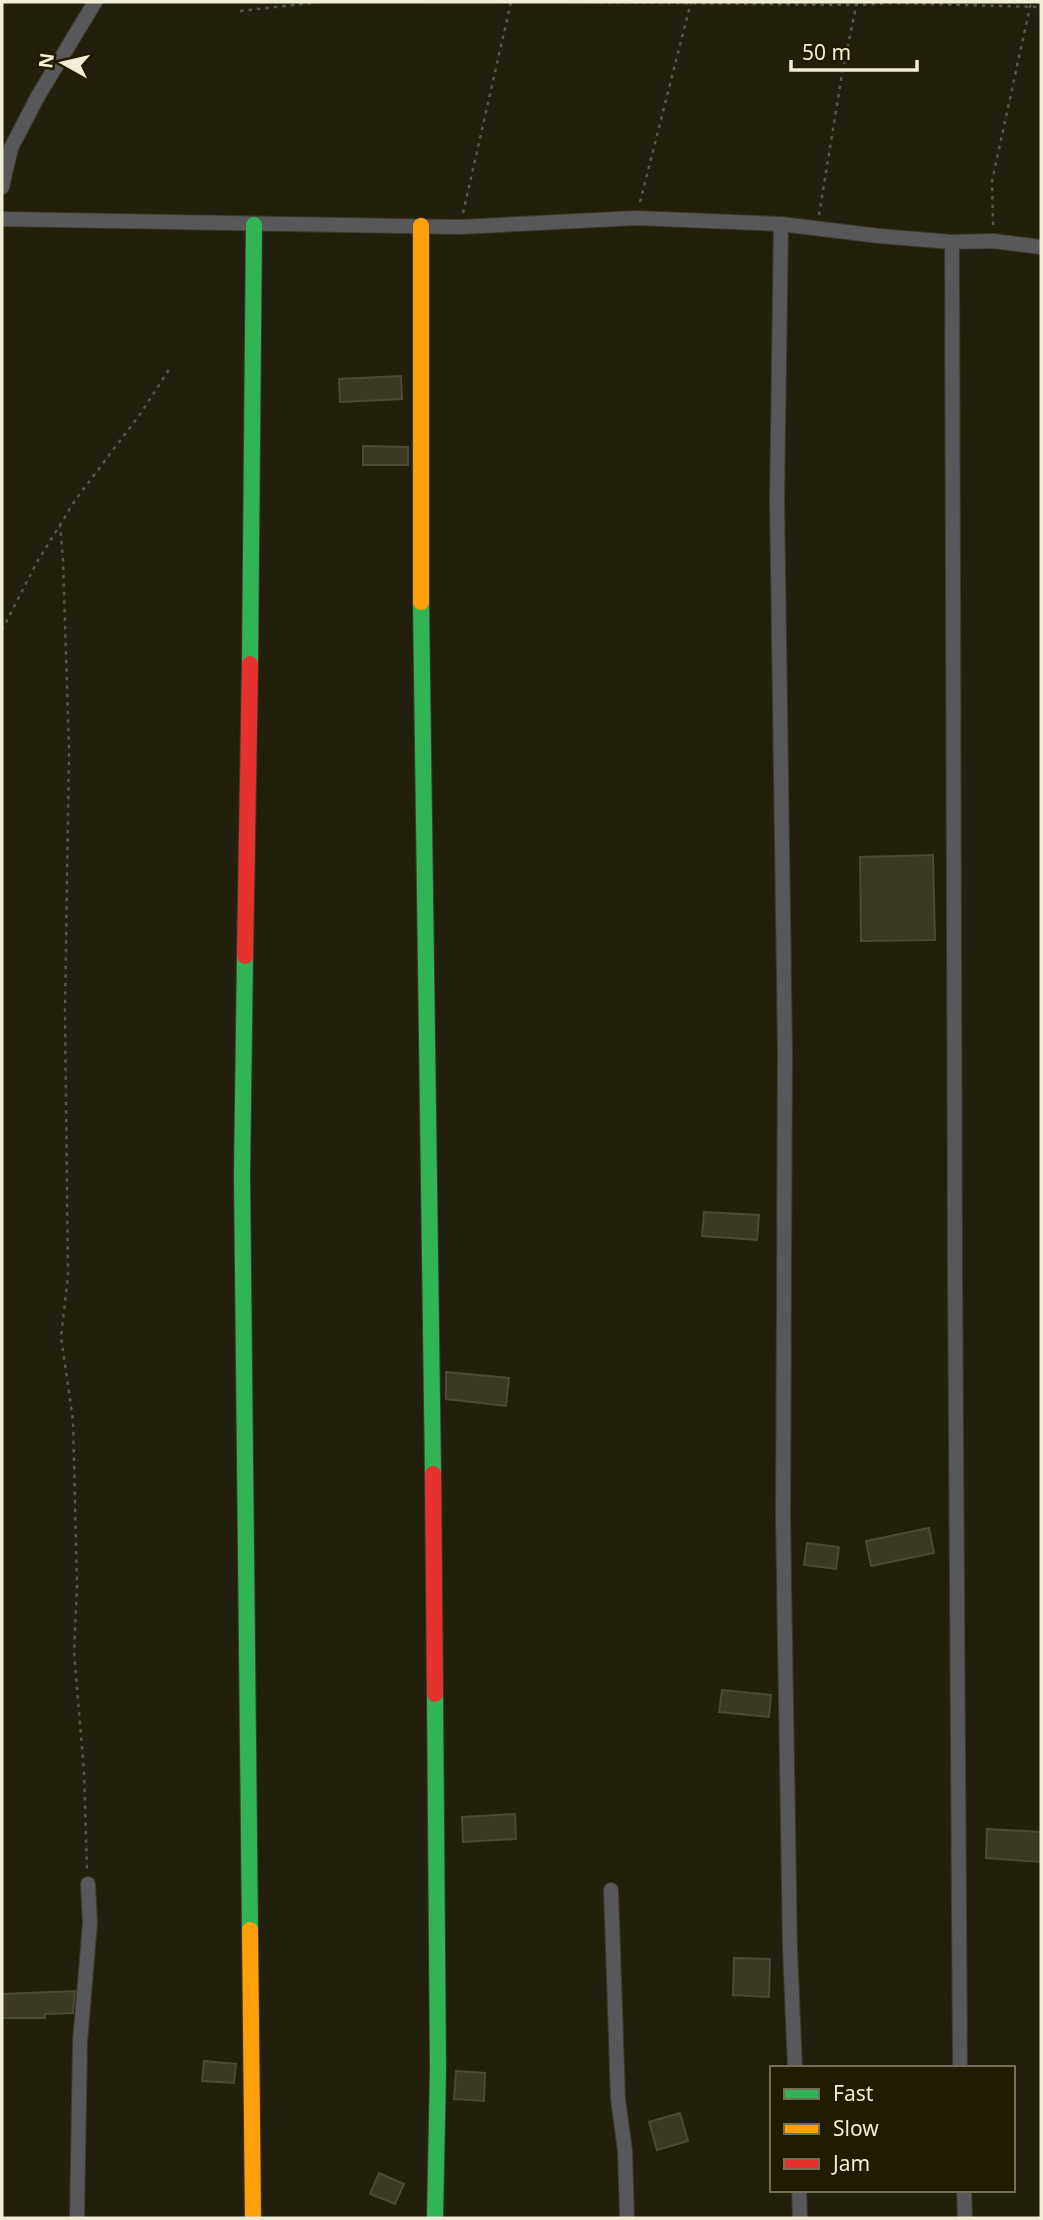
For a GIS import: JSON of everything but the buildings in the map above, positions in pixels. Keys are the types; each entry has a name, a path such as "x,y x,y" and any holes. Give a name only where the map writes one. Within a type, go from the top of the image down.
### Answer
{"street":[{"path":"2,187 11,148 38,96 95,2"},
{"path":"2,219 460,227 636,218 780,224 952,242 993,241 1041,247"},
{"path":"780,224 777,500 785,1051 783,1518 795,2066"},
{"path":"253,2218 242,1175 254,225"},
{"path":"421,226 421,698 432,1304 438,2042 435,2218"},
{"path":"952,242 960,2066"},
{"path":"77,2218 80,2042 90,1923 88,1884"},
{"path":"611,1891 618,2099 625,2151 627,2218"},
{"path":"799,2192 800,2218"},
{"path":"964,2192 965,2218"}],"path":[{"path":"240,11 320,2"},
{"path":"429,2 492,2"},
{"path":"460,227 511,2"},
{"path":"574,2 892,3 1041,7"},
{"path":"636,218 691,2"},
{"path":"993,241 992,181 1031,2"},
{"path":"817,229 842,74 857,4"},
{"path":"2,629 76,499 141,413 170,368"},
{"path":"60,524 64,560 69,750 65,1012 68,1276 61,1337 73,1420 77,1587 74,1652 84,1782 88,1884"}],"traffic: fast":[{"path":"250,664 254,225"},
{"path":"421,602 433,1474"},
{"path":"245,956 242,1175 250,1930"},
{"path":"435,1694 438,2070 435,2218"}],"traffic: slow":[{"path":"421,226 421,602"},
{"path":"250,1930 253,2218"}],"traffic: jam":[{"path":"245,956 250,664"},
{"path":"433,1474 435,1694"}]}
